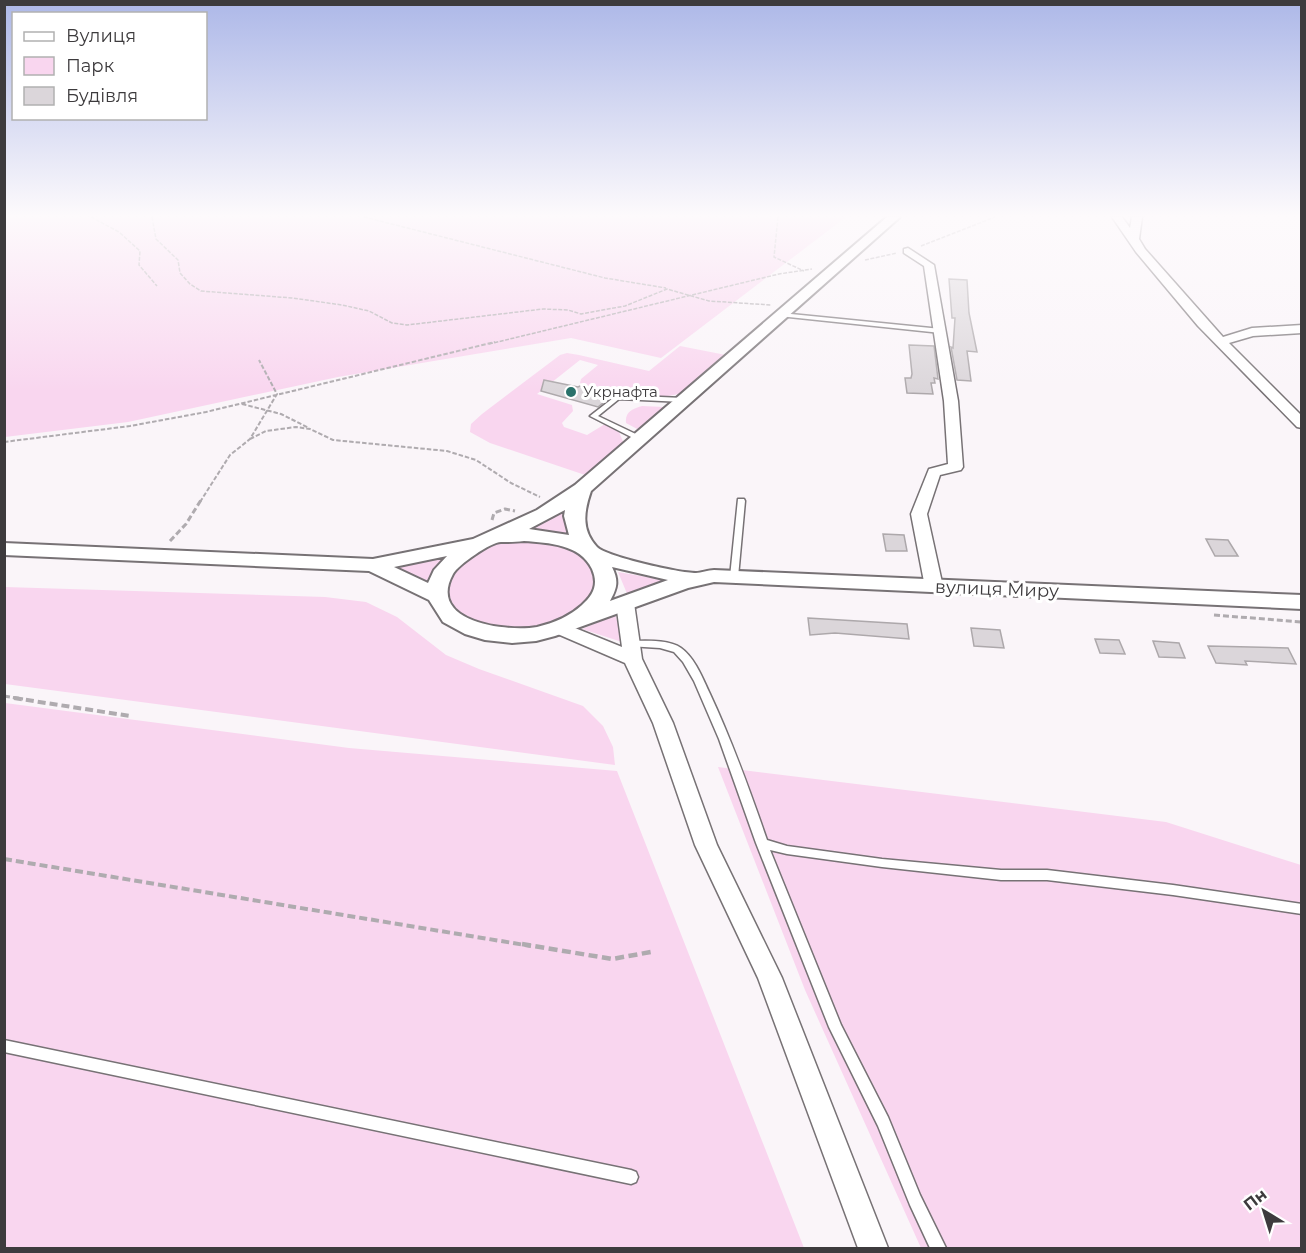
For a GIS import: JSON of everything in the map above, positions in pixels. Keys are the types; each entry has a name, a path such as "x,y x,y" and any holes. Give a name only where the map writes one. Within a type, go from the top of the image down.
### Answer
{"street":[{"path":"692,579 580,618 560,628 535,634 488,633 470,627 455,620 444,609 438,596 439,581 446,567 466,550 545,514 582,489 826,275"},
{"path":"931,275 951,401 956,467 934,472 919,514 934,587"},
{"path":"1162,275 1202,323 1302,424"},
{"path":"1202,323 1225,329 1252,332 1302,329"},
{"path":"1221,341 1252,332"},
{"path":"582,489 574,515 579,535 625,603 632,651 663,723 706,844 770,978 873,1248"},
{"path":"4,549 373,565 505,537 537,535 569,541 599,563 692,579"},
{"path":"580,618 601,598 606,584 599,563"},
{"path":"373,565 438,596"},
{"name":"вулиця Миру","path":"692,579 734,577 1302,602"},
{"path":"560,628 632,651"}],"lane":[{"path":"786,310 940,331"},
{"path":"639,439 593,416 617,397 683,400"},
{"path":"734,577 741,501"},
{"path":"632,651 658,645 677,650 690,663 708,699 835,1027 883,1122 915,1200 938,1248"},
{"path":"762,843 787,850 882,863 1001,875 1047,875 1302,909"},
{"path":"4,1046 631,1177"}],"path":[{"path":"149,275 157,286"},
{"path":"182,275 201,291 292,298 342,305 369,311 392,323 407,325 543,309 568,310 581,314 625,306 667,289"},
{"path":"594,275 667,289 709,301 786,310"},
{"path":"4,442 130,426 238,404 779,275"},
{"path":"815,275 822,279"},
{"path":"260,360 277,394"},
{"path":"250,439 277,394"},
{"path":"238,404 281,414 333,440 447,451 476,460 535,496 565,500"},
{"path":"157,555 186,524 230,455 250,439 266,431 282,427 310,429"},
{"path":"4,696 130,716"},
{"path":"4,859 612,959 651,952"}],"green space":[{"path":"4,275 769,275 661,358 571,338 338,377 128,422 5,437"},
{"path":"680,346 731,356 684,392 672,395 634,396 585,385 580,383 581,379 598,365 580,360 537,394 572,405 573,411 562,423 564,427 587,435 605,424 619,432 624,444 591,477 490,443 470,432 471,424 482,414 560,355 567,353 579,355 649,371"},
{"path":"642,406 664,407 669,410 639,430 626,423 626,419 630,412"},
{"path":"564,507 567,534 526,528"},
{"path":"507,541 551,541 589,557 601,584 579,614 556,624 526,630 505,630 481,626 468,620 451,603 447,593 448,582 455,571 467,560 496,544"},
{"path":"445,556 430,582 393,566"},
{"path":"618,572 664,580 628,596"},
{"path":"5,587 325,597 366,602 397,617 446,655 583,706 603,726 613,747 615,765 5,684"},
{"path":"615,615 625,643 582,629"},
{"path":"5,703 349,748 617,771 804,1248 5,1248"},
{"path":"718,767 1166,822 1301,865 1301,1248 921,1248 805,990"}],"building":[{"path":"949,279 967,280 969,313 977,352 967,351 971,381 957,380 951,347 953,348 955,318 952,318"},
{"path":"909,345 934,346 938,379 934,378 935,383 931,383 933,394 907,393 905,378 911,378 912,374"},
{"path":"544,380 614,394 598,407 541,391"},
{"path":"883,534 904,535 907,551 886,551"},
{"path":"1206,539 1228,540 1238,556 1215,556"},
{"path":"808,618 907,624 909,639 835,633 810,635"},
{"path":"971,628 1000,630 1004,648 974,646"},
{"path":"1095,639 1119,640 1125,654 1100,653"},
{"path":"1153,641 1179,643 1185,658 1159,657"},
{"path":"1208,646 1288,648 1296,664 1245,661 1247,665 1216,663"}],"place":[{"name":"Укрнафта","path":"571,392"}]}
